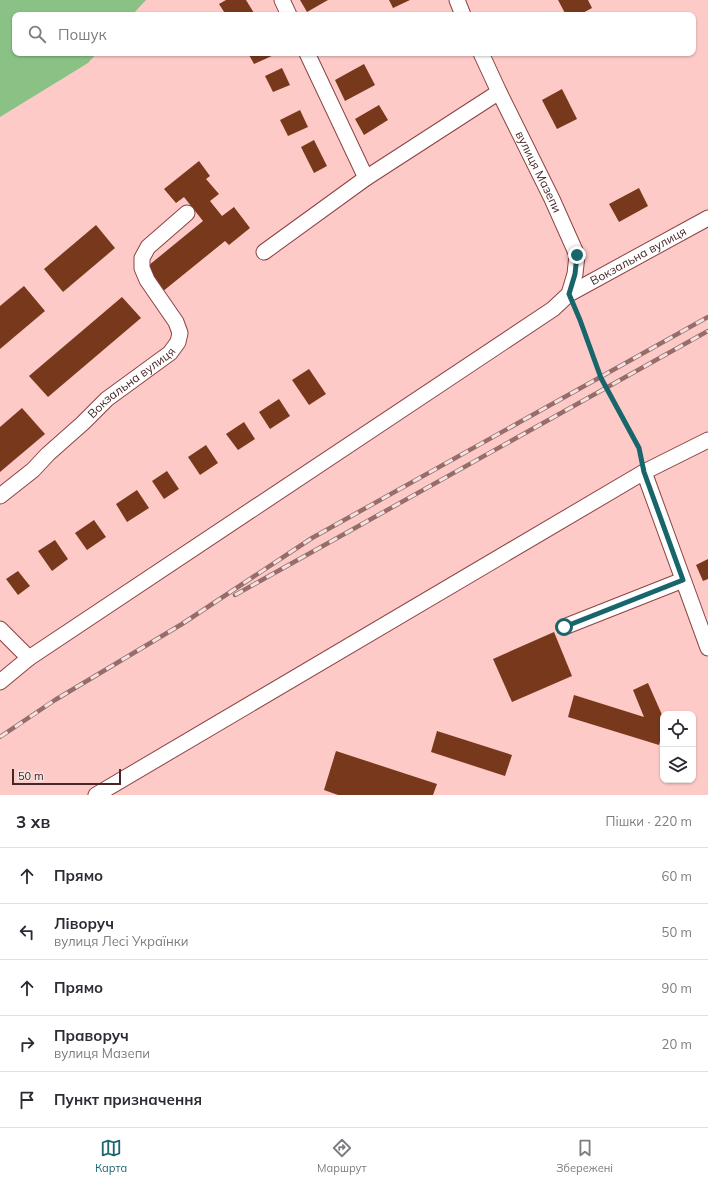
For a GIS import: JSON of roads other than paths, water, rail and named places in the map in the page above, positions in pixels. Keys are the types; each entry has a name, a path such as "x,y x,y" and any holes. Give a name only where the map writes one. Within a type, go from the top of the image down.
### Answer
{"street":[{"path":"282,0 288,12"},
{"path":"456,0 462,12"},
{"path":"308,56 366,178"},
{"name":"вулиця Мазепи","path":"482,56 552,199 577,255 575,274 569,294"},
{"path":"264,252 366,178 499,92"},
{"name":"Вокзальна вулиця","path":"0,496 33,470 107,399 170,353 178,342 180,333 176,322 147,280 142,268 142,258 148,247 187,212"},
{"name":"Вокзальна вулиця","path":"569,294 708,218"},
{"path":"0,682 29,658 553,310 569,294"},
{"path":"96,795 644,472 708,440"},
{"path":"644,472 708,648"},
{"path":"564,627 683,580"},
{"path":"0,629 29,658"}],"railway":[{"path":"0,737 55,700 182,624 312,538 708,317"},
{"path":"235,595 708,331"}]}
